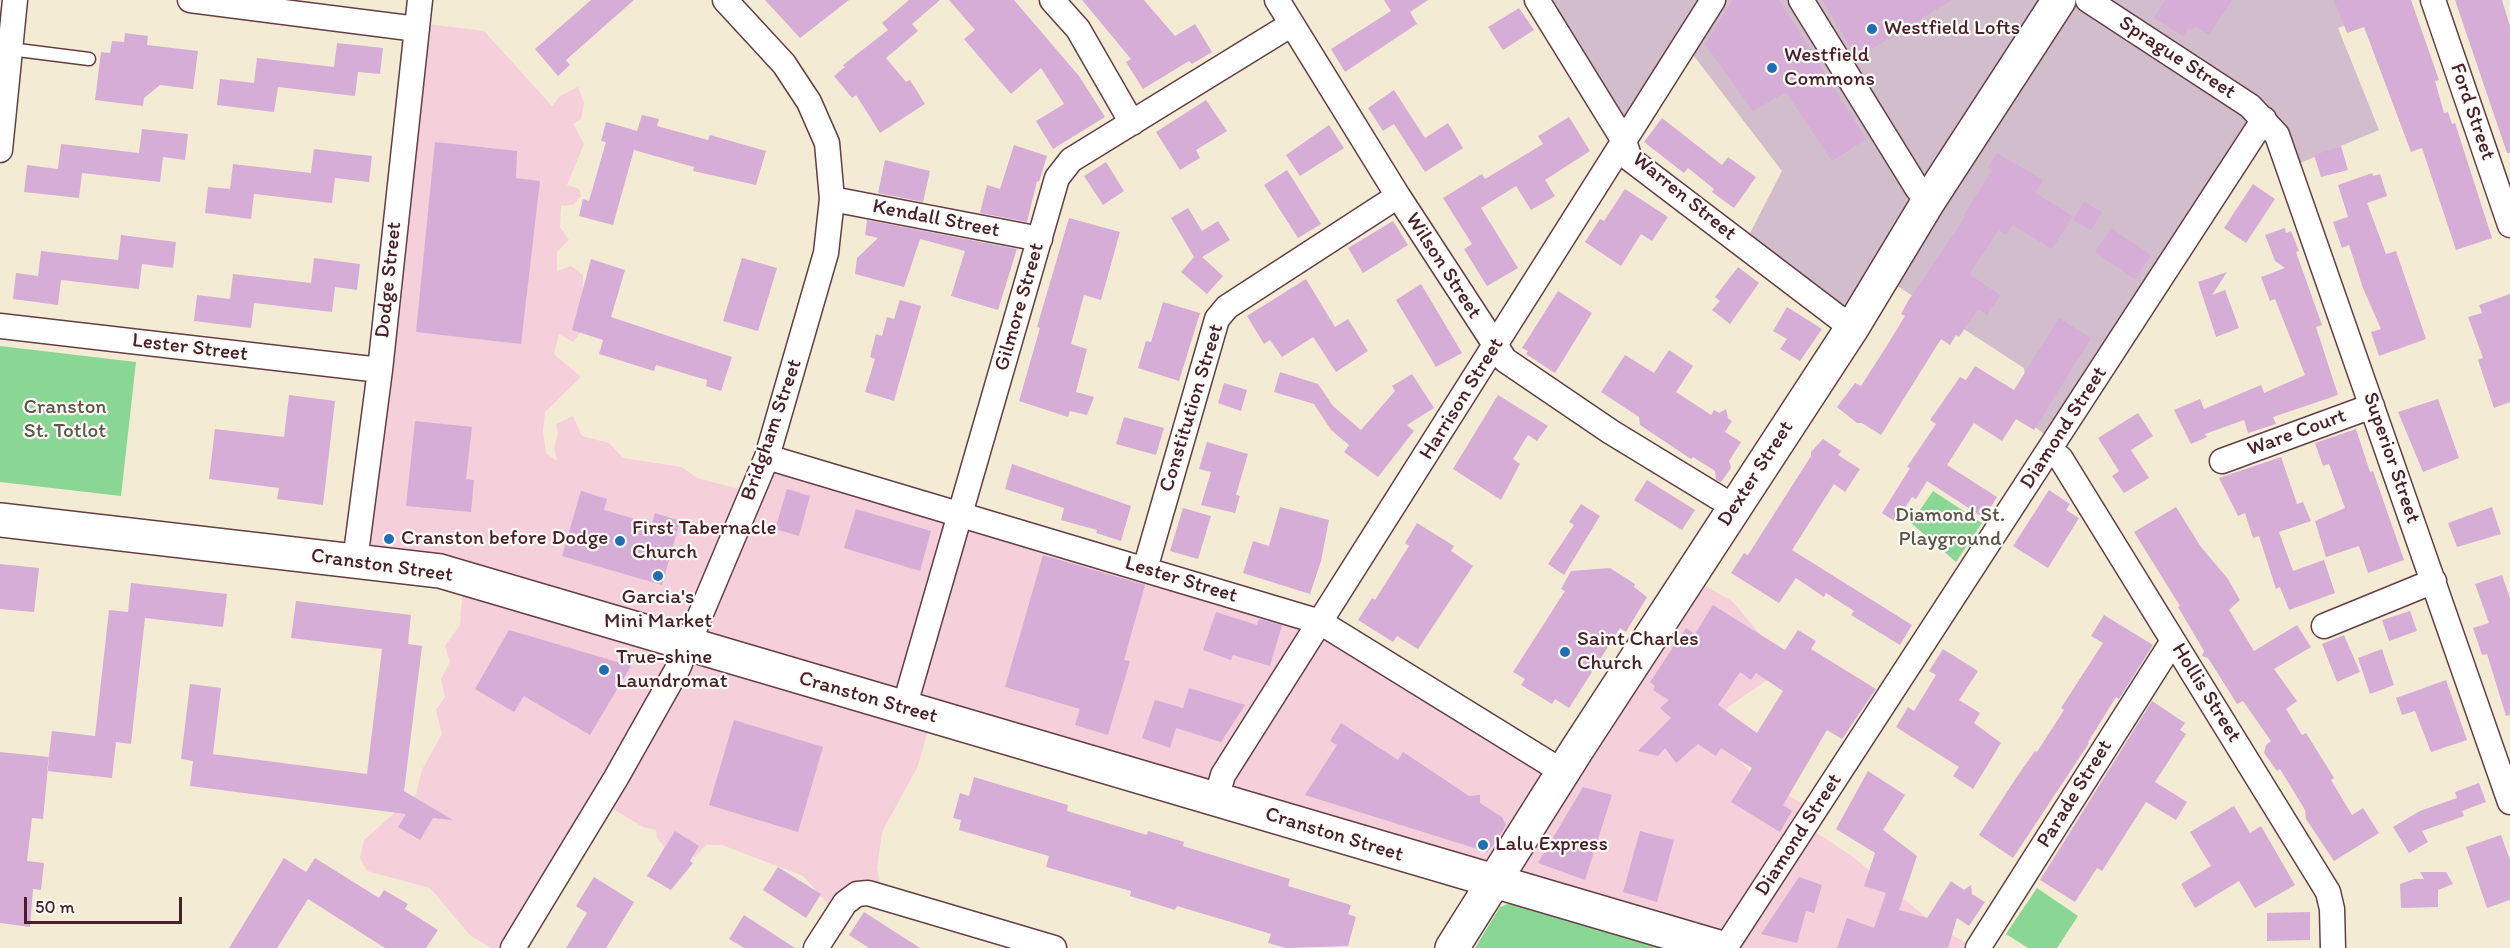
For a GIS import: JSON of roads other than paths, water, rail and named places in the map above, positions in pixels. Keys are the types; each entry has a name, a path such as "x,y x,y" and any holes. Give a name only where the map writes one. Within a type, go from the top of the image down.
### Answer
{"main road":[{"name":"Dexter Street","path":"1452,948 1492,882 1852,328 1899,241 1928,202 2059,0"},
{"name":"Cranston Street","path":"0,519 440,572 1723,948"}],"street":[{"path":"0,150 4,81 15,0"},
{"path":"190,0 417,29"},
{"name":"Dodge Street","path":"355,561 380,370 420,0"},
{"name":"Bridgham Street","path":"513,948 616,778 678,668 767,457 824,264 832,199 827,143 809,102 784,64 725,0"},
{"path":"1052,0 1078,29 1132,123"},
{"name":"Wilson Street","path":"1277,0 1398,196 1494,347 1505,360 1611,432 1734,507"},
{"name":"Warren Street","path":"1537,0 1624,141 1630,159 1755,248 1852,328"},
{"name":"Harrison Street","path":"1216,799 1223,775 1713,0"},
{"path":"1800,0 1928,202"},
{"name":"Sprague Street","path":"2088,0 2250,106 2264,119"},
{"name":"Ford Street","path":"2433,0 2510,225"},
{"name":"Gilmore Street","path":"904,708 962,515 1057,178 1064,166 1292,24"},
{"name":"Superior Street","path":"2264,119 2277,135 2510,802"},
{"name":"Diamond Street","path":"1723,948 2264,119"},
{"name":"Constitution Street","path":"1145,569 1217,319 1227,307 1398,196"},
{"name":"Kendall Street","path":"832,199 1040,238"},
{"name":"Lester Street","path":"0,326 380,370"},
{"name":"Ware Court","path":"2222,461 2372,406"},
{"name":"Hollis Street","path":"2050,449 2062,461 2328,892 2332,909 2333,948"},
{"name":"Lester Street","path":"767,457 1320,622 1563,772"},
{"path":"2324,626 2434,581"},
{"name":"Parade Street","path":"1978,948 2173,641"},
{"path":"816,948 845,903 857,894 881,894 1054,948"}],"lane":[{"path":"10,49 88,59"}],"place":[{"name":"Westfield Lofts","path":"1872,29"},
{"name":"Westfield Commons","path":"1772,68"},
{"name":"Cranston before Dodge","path":"389,539"},
{"name":"First Tabernacle Church","path":"620,541"},
{"name":"Garcia's Mini Market","path":"658,576"},
{"name":"Saint Charles Church","path":"1565,652"},
{"name":"True-shine Laundromat","path":"604,670"},
{"name":"Lalu Express","path":"1483,845"}],"park label":[{"name":"Cranston St. Totlot","path":"65,420"},
{"name":"Diamond St. Playground","path":"1950,528"}]}
